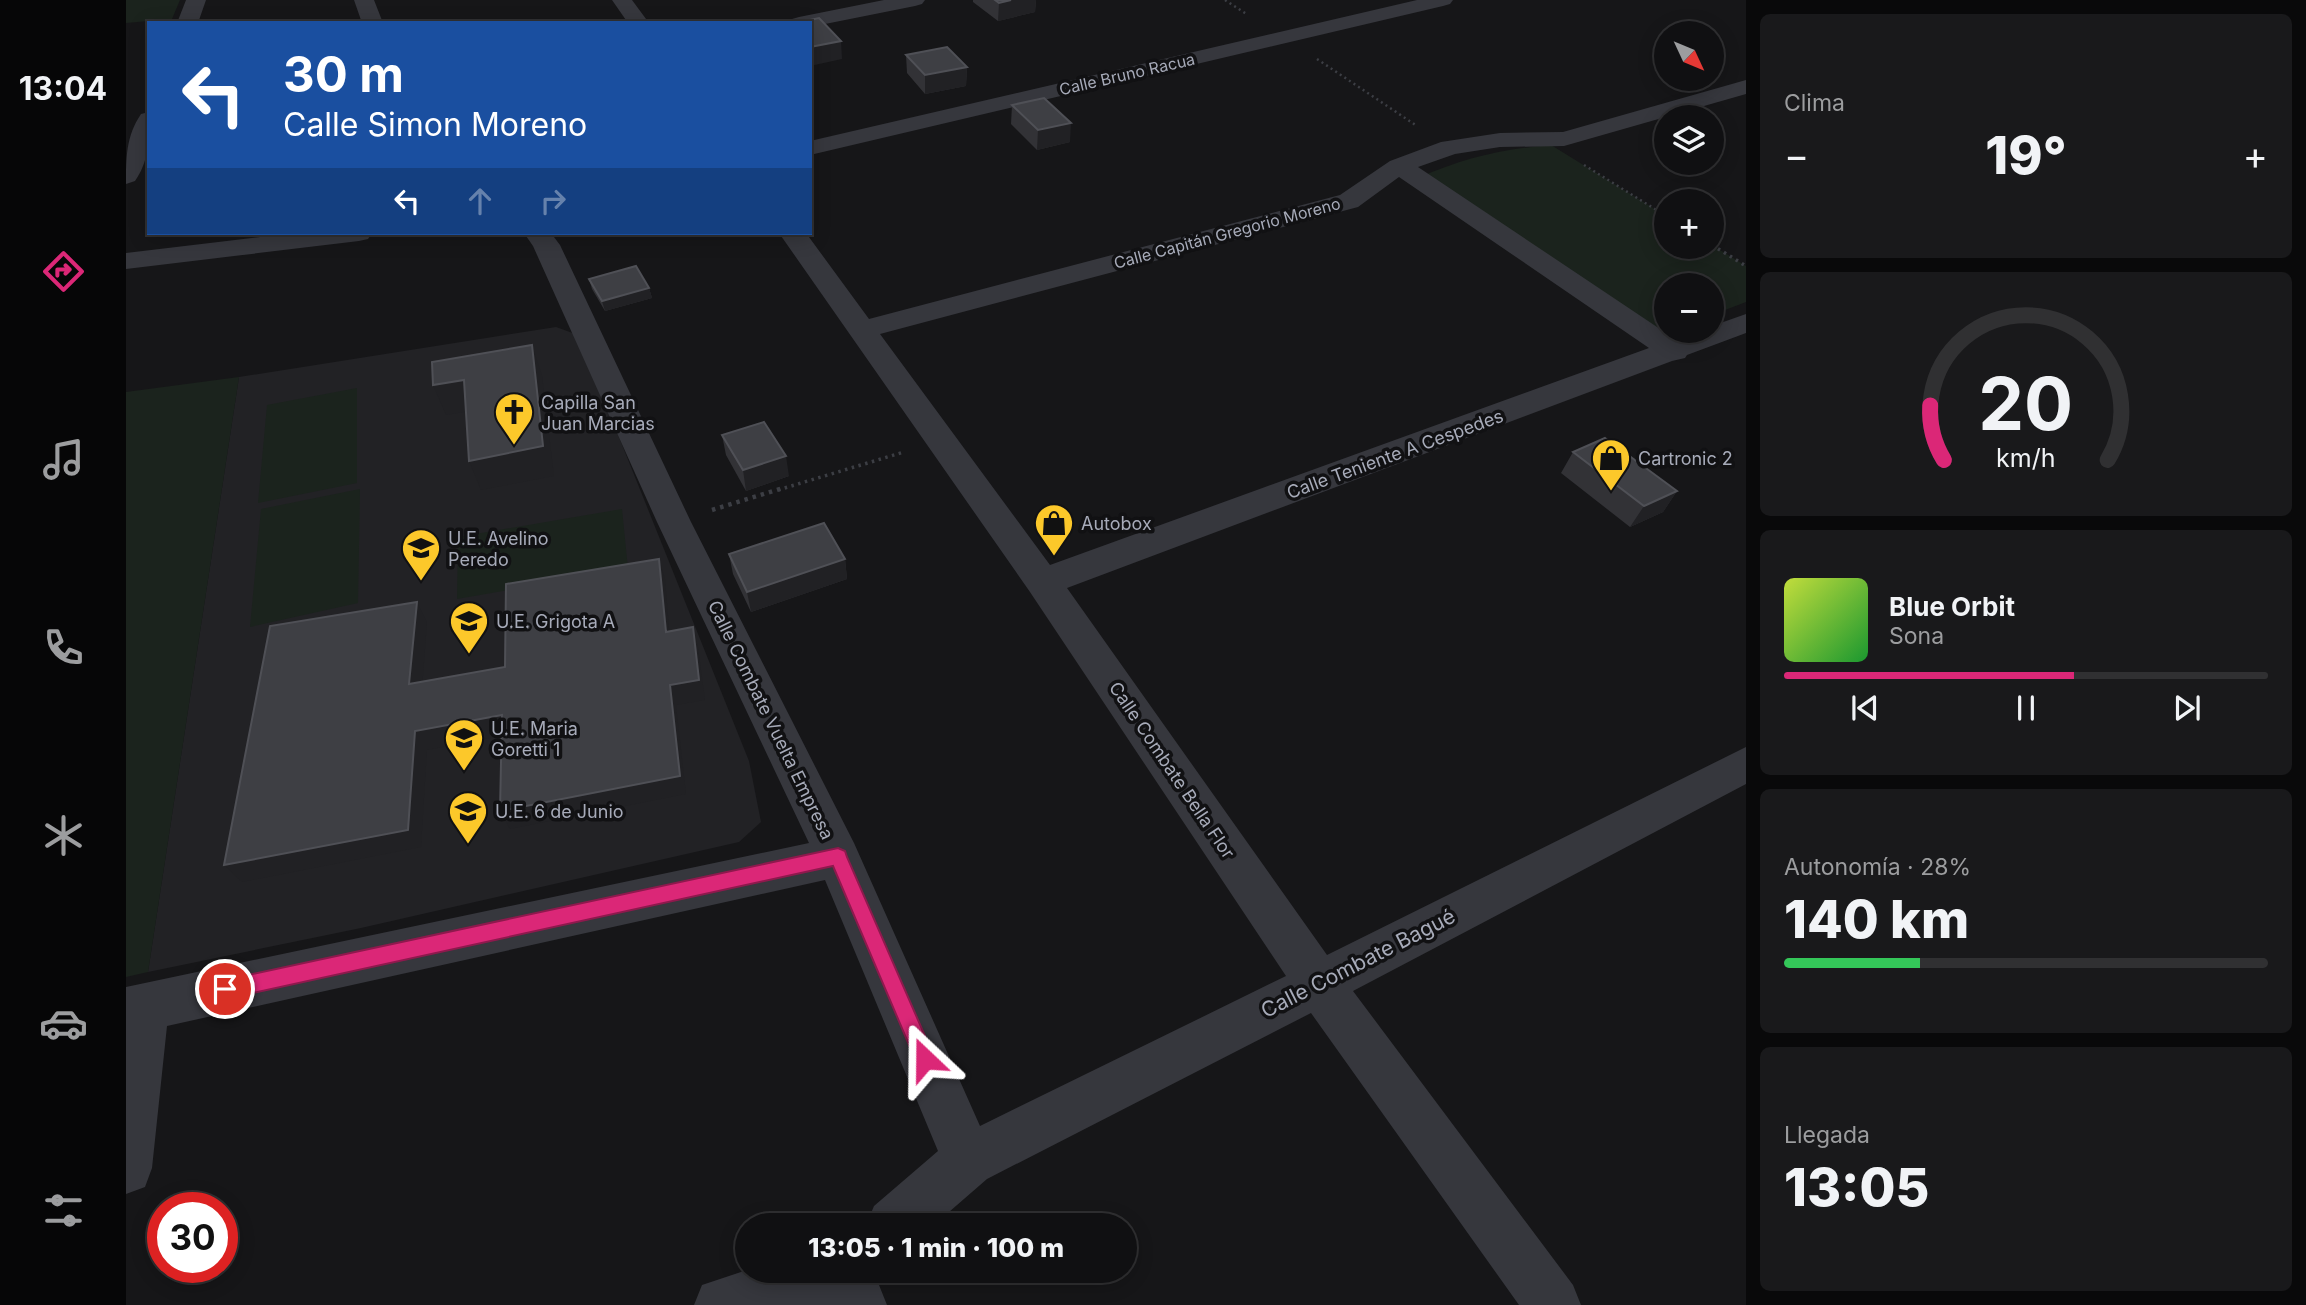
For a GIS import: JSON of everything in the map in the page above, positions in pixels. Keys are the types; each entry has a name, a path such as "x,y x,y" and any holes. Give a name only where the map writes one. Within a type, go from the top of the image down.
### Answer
{"street":[{"path":"188,21 196,0"},
{"path":"364,0 372,21"},
{"path":"622,0 638,21"},
{"path":"809,21 915,0"},
{"name":"Calle Bruno Racua","path":"812,148 1443,0"},
{"name":"Calle Capitán Gregorio Moreno","path":"863,330 1349,201 1399,166 1450,147 1500,140 1564,139 1746,87"},
{"path":"126,176 147,124"},
{"path":"1399,166 1674,352"},
{"path":"126,261 342,235"},
{"name":"Calle Combate Vuelta Empresa","path":"538,235 546,245 674,522 838,857 968,1160"},
{"name":"Calle Combate Bella Flor","path":"793,235 1043,582 1319,984 1553,1305"},
{"name":"Calle Teniente A Cespedes","path":"1043,582 1674,352 1746,323"},
{"name":"Calle Combate Bagué","path":"968,1160 1319,984 1746,764"},
{"path":"126,1168 136,1009 838,857"},
{"path":"907,1213 968,1160"},
{"path":"722,1305 845,1283"}],"path":[{"path":"1225,0 1450,147"},
{"path":"1542,139 1654,209"},
{"path":"1724,252 1746,266"},
{"path":"674,522 942,441"}],"shaded area":[{"path":"126,0 180,0 172,19 126,23"},
{"path":"1551,145 1654,209 1654,259 1724,259 1724,252 1746,266 1746,302 1724,310 1724,273 1654,273 1654,336 1418,178 1451,165 1516,149"},
{"path":"556,327 578,335 749,761 761,822 739,842 361,928 148,972 239,377"},
{"path":"239,377 148,972 126,977 126,392"},
{"path":"357,388 357,483 258,503 267,405"},
{"path":"360,489 358,603 250,627 261,509"},
{"path":"622,509 628,569 457,599 458,537"}],"building":[{"path":"819,18 841,41 812,47 812,21 805,21"},
{"path":"947,47 967,67 925,75 906,55"},
{"path":"1044,98 1071,123 1038,130 1012,105"},
{"path":"636,266 649,288 602,301 589,279"},
{"path":"532,345 543,446 469,461 464,380 433,385 432,362"},
{"path":"764,422 786,456 743,470 722,435"},
{"path":"1605,438 1677,491 1644,506 1573,452"},
{"path":"824,523 845,559 747,592 729,554"},
{"path":"659,559 666,632 693,627 699,680 670,685 680,776 500,811 502,715 415,731 408,830 224,865 270,626 417,602 409,684 505,667 506,584"}],"place":[{"name":"Capilla San Juan Marcias","path":"514,446"},
{"name":"Cartronic 2","path":"1611,492"},
{"name":"Autobox","path":"1054,557"},
{"name":"U.E. Avelino Peredo","path":"421,582"},
{"name":"U.E. Grigota A","path":"469,655"},
{"name":"U.E. Maria Goretti 1","path":"464,772"},
{"name":"U.E. 6 de Junio","path":"468,845"}],"route":[{"path":"225,989 838,857 925,1059"}]}
